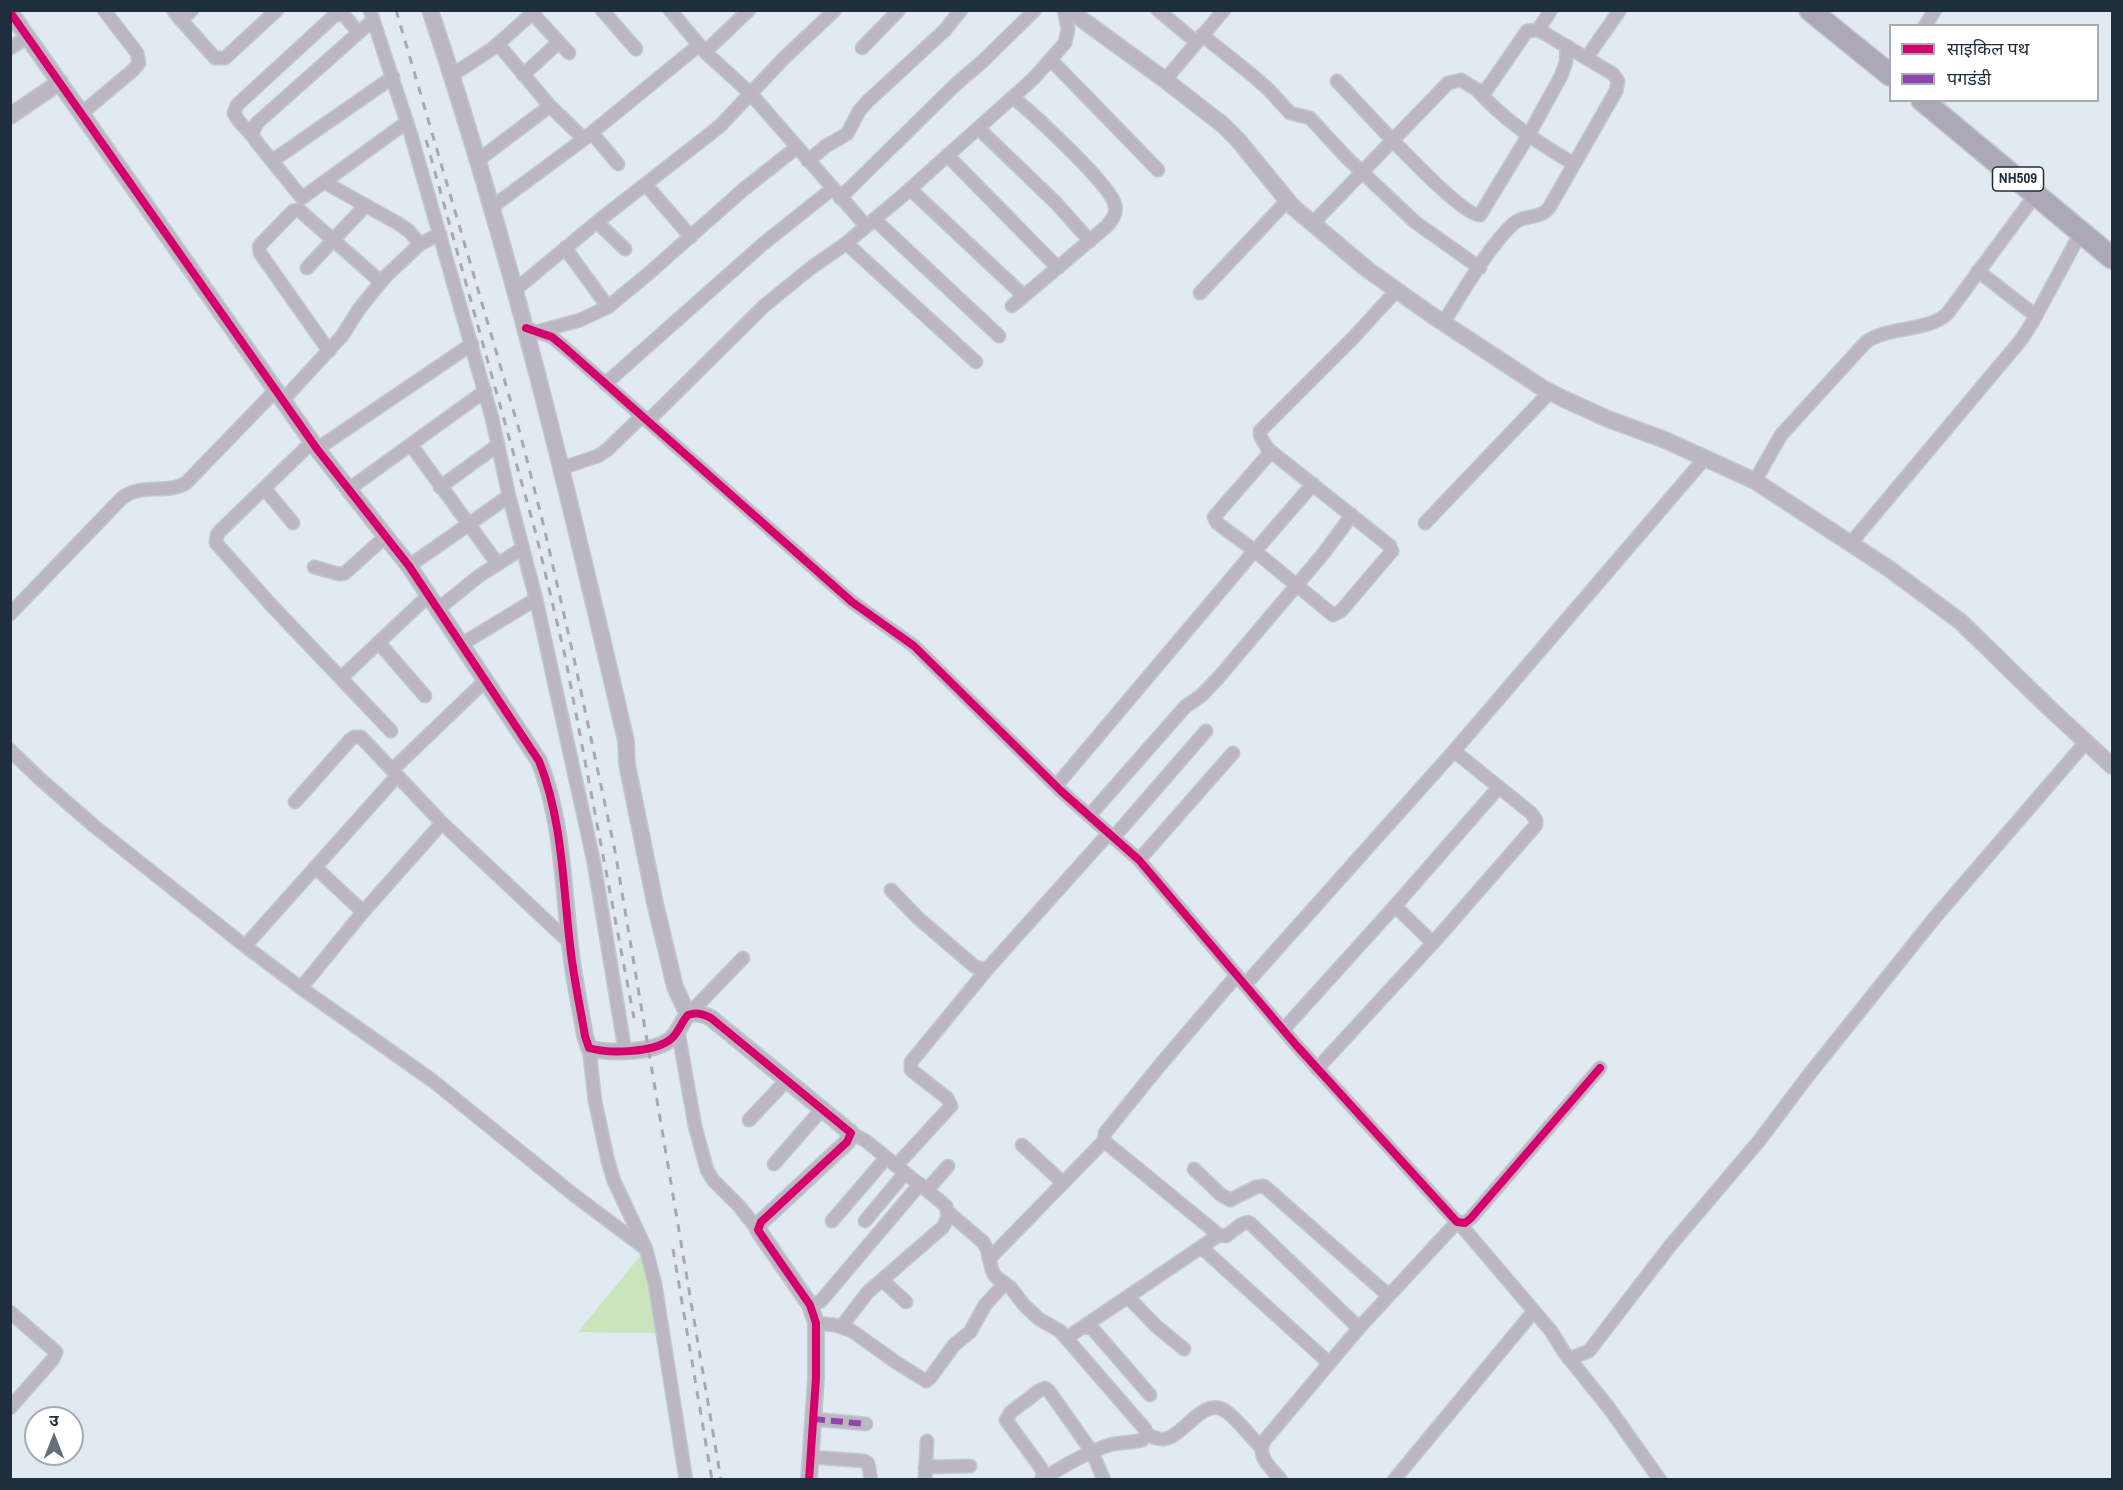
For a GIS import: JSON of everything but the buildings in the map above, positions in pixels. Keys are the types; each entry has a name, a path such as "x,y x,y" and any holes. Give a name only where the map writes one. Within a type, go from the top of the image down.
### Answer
{"highway":[{"path":"1810,10 1889,74"},
{"name":"NH509","path":"1924,102 2030,201 2081,232 2112,258"}],"street":[{"path":"192,10 177,15 215,58 222,59 277,10"},
{"path":"430,10 492,207 514,290 533,330 561,468 626,741 627,764 655,903 675,987 688,1015"},
{"path":"602,10 636,49"},
{"path":"670,10 702,49 751,94 836,194 999,336"},
{"path":"492,207 702,49 748,10"},
{"path":"514,290 720,126 784,58 835,10"},
{"path":"862,48 899,10"},
{"path":"808,161 826,146 847,134 868,101 945,30 962,10"},
{"path":"605,384 763,244 836,194 983,61 1035,10"},
{"path":"561,468 586,461 608,450 764,306 870,223 1013,97 1061,49 1067,36 1064,10"},
{"path":"1069,10 1222,125 1287,201 1312,224 1397,290 1443,323 1550,392 1608,419 1665,440 1755,482 1888,567 1961,622 2112,766"},
{"path":"1158,10 1252,75 1290,113 1310,118 1362,173 1423,229 1479,268"},
{"path":"1165,80 1224,10"},
{"path":"1538,30 1551,10"},
{"path":"1587,57 1620,10"},
{"path":"1926,24 1935,10"},
{"path":"10,12 315,445 409,566 534,752 545,776 554,813 566,897 569,942 585,1036 590,1048 595,1101 614,1181 650,1262 662,1318 686,1479"},
{"path":"82,113 139,63 137,53 108,12"},
{"path":"452,75 498,44 534,12 569,53"},
{"path":"358,32 344,15 335,15 237,105 235,118 252,134 300,197 309,194 407,122"},
{"path":"252,134 257,123 358,32 371,15"},
{"path":"371,15 407,122 472,344 536,599 594,863 625,1051"},
{"path":"1312,224 1448,83 1461,81 1482,91 1487,89 1527,31 1538,30 1613,74 1618,81 1616,91 1546,212 1518,220 1512,225 1479,268 1443,323"},
{"path":"10,48 28,37"},
{"path":"524,75 559,42"},
{"path":"498,44 550,106 588,136 618,164"},
{"path":"1338,81 1449,196 1476,215 1483,212 1561,76 1568,46"},
{"path":"1051,60 1158,170"},
{"path":"272,160 393,77"},
{"path":"10,116 60,82"},
{"path":"1476,89 1528,136 1574,164"},
{"path":"1012,306 1107,226 1116,209 1111,195 1098,179 1013,97"},
{"path":"477,161 550,106"},
{"path":"978,128 1056,202 1090,241"},
{"path":"533,330 580,320 608,307 744,189 796,148"},
{"path":"947,155 1058,268"},
{"path":"324,182 404,227 420,244"},
{"path":"646,185 691,237"},
{"path":"910,189 1024,296"},
{"path":"1200,293 1287,201"},
{"path":"1755,482 1781,435 1866,342 1876,337 1934,322 1943,317 2030,201"},
{"path":"307,268 366,205"},
{"path":"329,351 259,250 265,239 294,211 299,210 381,282"},
{"path":"597,222 624,249"},
{"path":"1850,544 2021,340 2081,232"},
{"path":"10,614 122,498 138,490 176,488 186,483 329,351 381,282 420,244 440,234"},
{"path":"846,243 976,363"},
{"path":"565,248 608,307"},
{"path":"1978,271 2036,316"},
{"path":"1269,450 1267,458 1214,517 1217,524 1253,550 1329,613 1338,613 1390,555 1392,548 1269,450 1260,437 1260,431 1397,290"},
{"path":"533,330 557,341 852,602 914,646 978,712 1139,860 1317,1069 1459,1223 1551,1331 1569,1359 1609,1408 1660,1479"},
{"path":"391,731 273,607 216,543 217,535 264,488 315,445 472,344"},
{"path":"349,489 485,391"},
{"path":"1425,523 1550,392"},
{"path":"411,445 496,563"},
{"path":"440,487 498,445"},
{"path":"989,1259 1104,1141 1105,1133 1160,1065 1454,751 1705,458"},
{"path":"1056,786 1253,550 1313,484"},
{"path":"264,488 293,523"},
{"path":"409,566 509,496"},
{"path":"1089,816 1185,706 1202,695 1219,678 1297,586 1352,515"},
{"path":"314,567 339,574 345,573 385,537"},
{"path":"438,609 496,563 523,548"},
{"path":"341,678 429,595"},
{"path":"462,644 536,599"},
{"path":"379,643 425,696"},
{"path":"245,946 394,773 486,680"},
{"path":"832,1221 896,1165 951,1106 947,1098 914,1073 910,1066 911,1062 989,967 1206,731"},
{"path":"295,802 344,745 354,737 365,740 442,823 569,942"},
{"path":"1569,1359 1589,1351 1670,1246 1759,1141 1811,1072 1937,915 2086,742"},
{"path":"10,750 94,826 245,946 433,1081 574,1196 645,1249"},
{"path":"1317,1069 1433,943 1536,825 1536,820 1531,813 1454,751"},
{"path":"1139,860 1233,753"},
{"path":"1283,1030 1498,787"},
{"path":"301,988 363,912 442,823"},
{"path":"315,867 363,912"},
{"path":"891,890 918,918 974,966 981,969 989,967"},
{"path":"1395,906 1433,943"},
{"path":"590,1048 640,1051 669,1041 688,1015 742,958"},
{"path":"688,1015 694,1013 711,1018 850,1133 862,1139 946,1206 948,1217 943,1227 868,1292 841,1327"},
{"path":"678,1031 695,1126 707,1170 758,1230 810,1305 816,1323 809,1479"},
{"path":"1281,1479 1261,1454 1264,1441 1388,1294 1459,1223 1465,1223 1471,1218 1600,1068"},
{"path":"749,1120 786,1081"},
{"path":"774,1164 822,1109"},
{"path":"758,1230 761,1222 847,1142 850,1133"},
{"path":"1104,1141 1219,1235 1226,1236 1242,1224 1248,1222 1251,1224 1359,1328"},
{"path":"1022,1145 1062,1182"},
{"path":"866,1221 896,1165"},
{"path":"810,1305 821,1300 924,1187 948,1166"},
{"path":"1194,1169 1220,1194 1230,1200 1256,1187 1264,1186 1388,1294"},
{"path":"948,1212 983,1242 993,1273 1039,1319 1058,1329 1136,1416 1146,1434"},
{"path":"1066,1338 1219,1235"},
{"path":"1201,1247 1329,1363"},
{"path":"882,1280 906,1302"},
{"path":"816,1323 852,1331 926,1381 954,1345 970,1332 985,1305 1005,1283"},
{"path":"1128,1297 1156,1326 1184,1349"},
{"path":"1394,1479 1534,1311"},
{"path":"10,1312 56,1352 53,1359 10,1408"},
{"path":"1083,1327 1092,1328 1150,1395"},
{"path":"1104,1479 1092,1452 1047,1388 1041,1389 1011,1412 1006,1420 1041,1468 1043,1479 1092,1452 1115,1444 1139,1441 1146,1434"},
{"path":"1146,1434 1167,1439 1205,1410 1216,1407 1227,1412 1261,1447"},
{"path":"813,1419 866,1424"},
{"path":"927,1441 925,1473 969,1463 971,1479"},
{"path":"810,1457 864,1461 868,1463 871,1479"}],"green space":[{"path":"641,1255 646,1265 655,1333 578,1332"}],"railway":[{"path":"396,10 520,433 573,654 615,851 721,1480"},
{"path":"426,140 536,534 565,656 634,1018"},
{"path":"673,1249 712,1480"}],"marked path":[{"path":"813,1419 866,1424"}],"cycle path":[{"path":"10,12 317,449 409,566 539,761 553,805 573,968 589,1048 632,1051 655,1047 672,1038 688,1015 703,1015 711,1018 851,1133 847,1142 761,1222 758,1230 810,1305 816,1323 816,1378 809,1480"},
{"path":"526,328 552,337 563,346 852,602 914,646 1061,791 1139,860 1296,1045 1457,1222 1465,1223 1471,1218 1600,1068"}]}
